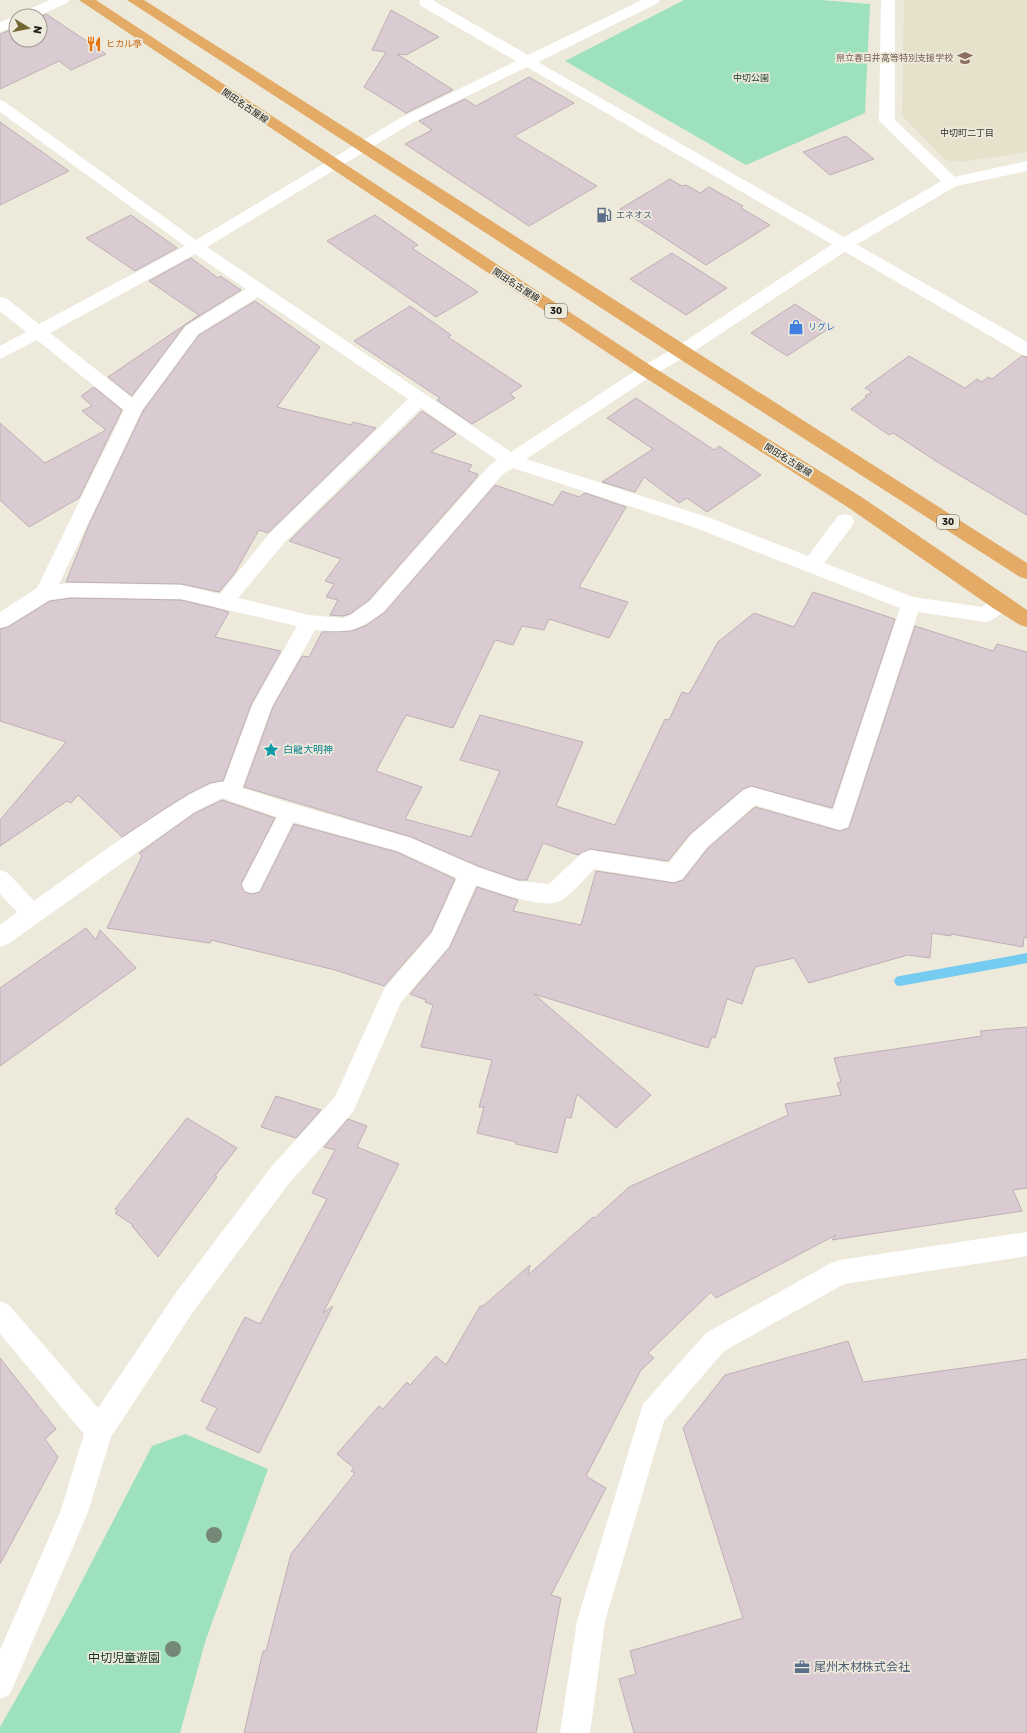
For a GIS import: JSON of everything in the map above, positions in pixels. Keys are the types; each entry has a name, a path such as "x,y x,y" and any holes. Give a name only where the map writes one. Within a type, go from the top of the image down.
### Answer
{"main road":[{"name":"関田名古屋線","path":"86,0 647,371 856,503 1000,603 1027,620"},
{"name":"30","path":"134,0 362,144 681,352 1027,572"}],"street":[{"path":"44,8 62,0"},
{"path":"427,0 426,3 1027,350"},
{"path":"0,353 196,247 362,144 407,120 653,0"},
{"path":"888,0 886,121 951,182"},
{"path":"0,105 196,247 510,460 703,523 912,604 986,615 1000,603"},
{"path":"0,621 45,593 71,590 180,592 310,622 344,625 358,620 377,606 496,470 510,460 647,371 681,352 843,245 951,182 1027,166"},
{"path":"45,593 134,408 192,330 258,289"},
{"path":"0,302 134,408"},
{"path":"224,602 277,538 419,399"},
{"path":"812,565 845,521"},
{"path":"0,937 186,806 220,789 289,812 403,844 470,874 518,890 553,894 590,859 674,873 699,840 752,796 840,821 912,604"},
{"path":"230,793 262,706 310,622"},
{"path":"0,1684 74,1512 99,1430 184,1303 276,1180 344,1104 392,996 441,939 470,874"},
{"path":"0,879 33,914"},
{"path":"574,1733 591,1621 653,1414 714,1342 840,1272 1027,1244"},
{"path":"0,1314 99,1430"}],"lane":[{"path":"252,885 289,812"}],"shaded area":[{"name":"県立春日井高等特別支援学校","path":"904,0 1027,0 1027,152 961,162 945,160 902,116"}],"green space":[{"name":"中切公園","path":"684,0 821,0 870,4 865,113 746,165 565,61"},
{"name":"中切児童遊園","path":"185,1434 268,1469 206,1639 180,1733 0,1733 0,1727 70,1604 152,1446"}],"building":[{"path":"391,10 439,37 406,55 397,54 453,90 406,113 364,87 386,52 372,50"},
{"path":"48,15 106,54 71,70 59,61 0,89 0,34 8,31 8,48 48,48"},
{"path":"529,77 574,103 514,136 597,186 529,226 405,144 432,130 419,121 465,99 476,106"},
{"path":"0,122 69,171 0,205"},
{"path":"846,136 874,159 830,175 803,152"},
{"path":"670,179 682,186 686,185 700,193 709,187 743,206 741,208 770,225 706,265 620,209"},
{"path":"131,215 177,248 135,271 86,238"},
{"path":"375,215 418,245 412,248 478,292 436,317 327,241"},
{"path":"672,253 727,288 686,315 630,279"},
{"path":"191,258 218,278 220,276 241,290 185,325 132,396 108,377 199,315 149,281"},
{"path":"255,301 320,347 277,407 351,425 353,422 376,428 268,533 259,530 234,574 219,592 181,584 66,582 88,527 143,411 199,335"},
{"path":"795,304 831,327 787,356 751,333"},
{"path":"410,306 451,335 448,337 522,386 510,394 515,398 472,424 437,400 440,398 354,341"},
{"path":"909,356 965,388 977,379 982,382 988,377 992,379 1022,356 1027,357 1027,515 942,465 893,433 889,435 851,409 867,397 865,396 872,392 865,388"},
{"path":"94,387 122,410 79,498 29,527 0,500 0,423 45,463 106,430 82,411 92,406 81,396"},
{"path":"636,398 714,450 719,446 761,475 707,512 687,498 679,503 644,477 635,492 602,482 653,449 607,418"},
{"path":"422,411 456,434 431,452 472,465 468,471 478,474 369,600 350,614 343,616 330,615 338,600 326,597 334,584 325,581 341,559 289,541"},
{"path":"495,485 553,505 562,491 579,497 585,493 626,507 579,587 628,602 609,638 549,619 544,630 522,626 513,645 495,640 453,728 406,715 376,771 422,787 405,819 471,837 500,771 460,760 480,715 583,742 556,806 615,825 665,719 669,720 682,692 689,694 718,642 754,613 794,627 813,592 895,619 832,808 751,786 743,789 690,834 668,861 590,849 578,855 543,843 527,880 518,880 478,866 411,837 244,787 273,707 302,656 309,657 322,632 352,631 367,625 385,612"},
{"path":"71,598 181,600 215,608 229,612 215,637 281,651 251,705 223,781 210,783 188,794 122,837 78,795 71,803 67,801 0,846 0,820 66,742 0,721 0,629 8,627 50,601"},
{"path":"915,626 993,651 997,644 1027,652 1027,938 1024,937 1023,947 951,934 951,936 932,933 930,958 908,955 809,983 794,958 755,967 742,1004 727,999 715,1038 712,1037 708,1048 534,994 651,1095 616,1128 577,1094 571,1118 566,1117 557,1153 516,1144 516,1142 477,1133 484,1107 479,1107 492,1060 421,1047 433,1005 425,1002 426,1000 410,994 450,947 477,887 518,900 513,911 581,925 596,871 674,883 683,880 708,848 755,807 840,831 849,828"},
{"path":"222,800 275,818 241,884 245,892 252,894 260,892 294,824 397,852 455,879 431,932 384,986 335,970 211,940 210,943 107,928 142,856 139,853 195,813"},
{"path":"86,928 96,940 100,930 136,968 0,1066 0,988"},
{"path":"1027,1027 1027,1188 1013,1190 1022,1211 832,1240 836,1235 716,1298 711,1292 648,1353 654,1358 641,1370 586,1476 606,1488 551,1595 561,1598 536,1733 244,1733 263,1651 266,1651 291,1554 355,1473 351,1471 354,1468 337,1454 379,1406 383,1409 407,1382 410,1385 436,1356 446,1365 480,1306 483,1306 530,1265 528,1275 629,1187 788,1115 785,1104 841,1095 837,1083 841,1082 834,1058 982,1036 980,1031"},
{"path":"276,1096 321,1110 296,1138 261,1127"},
{"path":"187,1118 237,1148 215,1176 217,1177 158,1257 132,1226 133,1225 115,1213 118,1211 115,1209"},
{"path":"348,1119 367,1126 357,1147 399,1164 323,1313 333,1306 259,1453 206,1429 217,1408 201,1401 245,1317 260,1324 327,1199 312,1193 335,1150 324,1147"},
{"path":"848,1341 863,1382 1027,1359 1027,1733 634,1733 619,1679 636,1674 630,1651 743,1618 683,1428 725,1375"},
{"path":"0,1358 56,1429 45,1439 58,1457 0,1564"}],"waterway":[{"path":"900,981 1027,958"}],"place":[{"name":"ヒカル亭","path":"94,44"},
{"name":"県立春日井高等特別支援学校","path":"965,58"},
{"name":"エネオス","path":"604,215"},
{"name":"リグレ","path":"796,327"},
{"name":"白龍大明神","path":"271,750"},
{"name":"尾州木材株式会社","path":"802,1667"}],"district":[{"name":"中切町二丁目","path":"967,133"}]}
